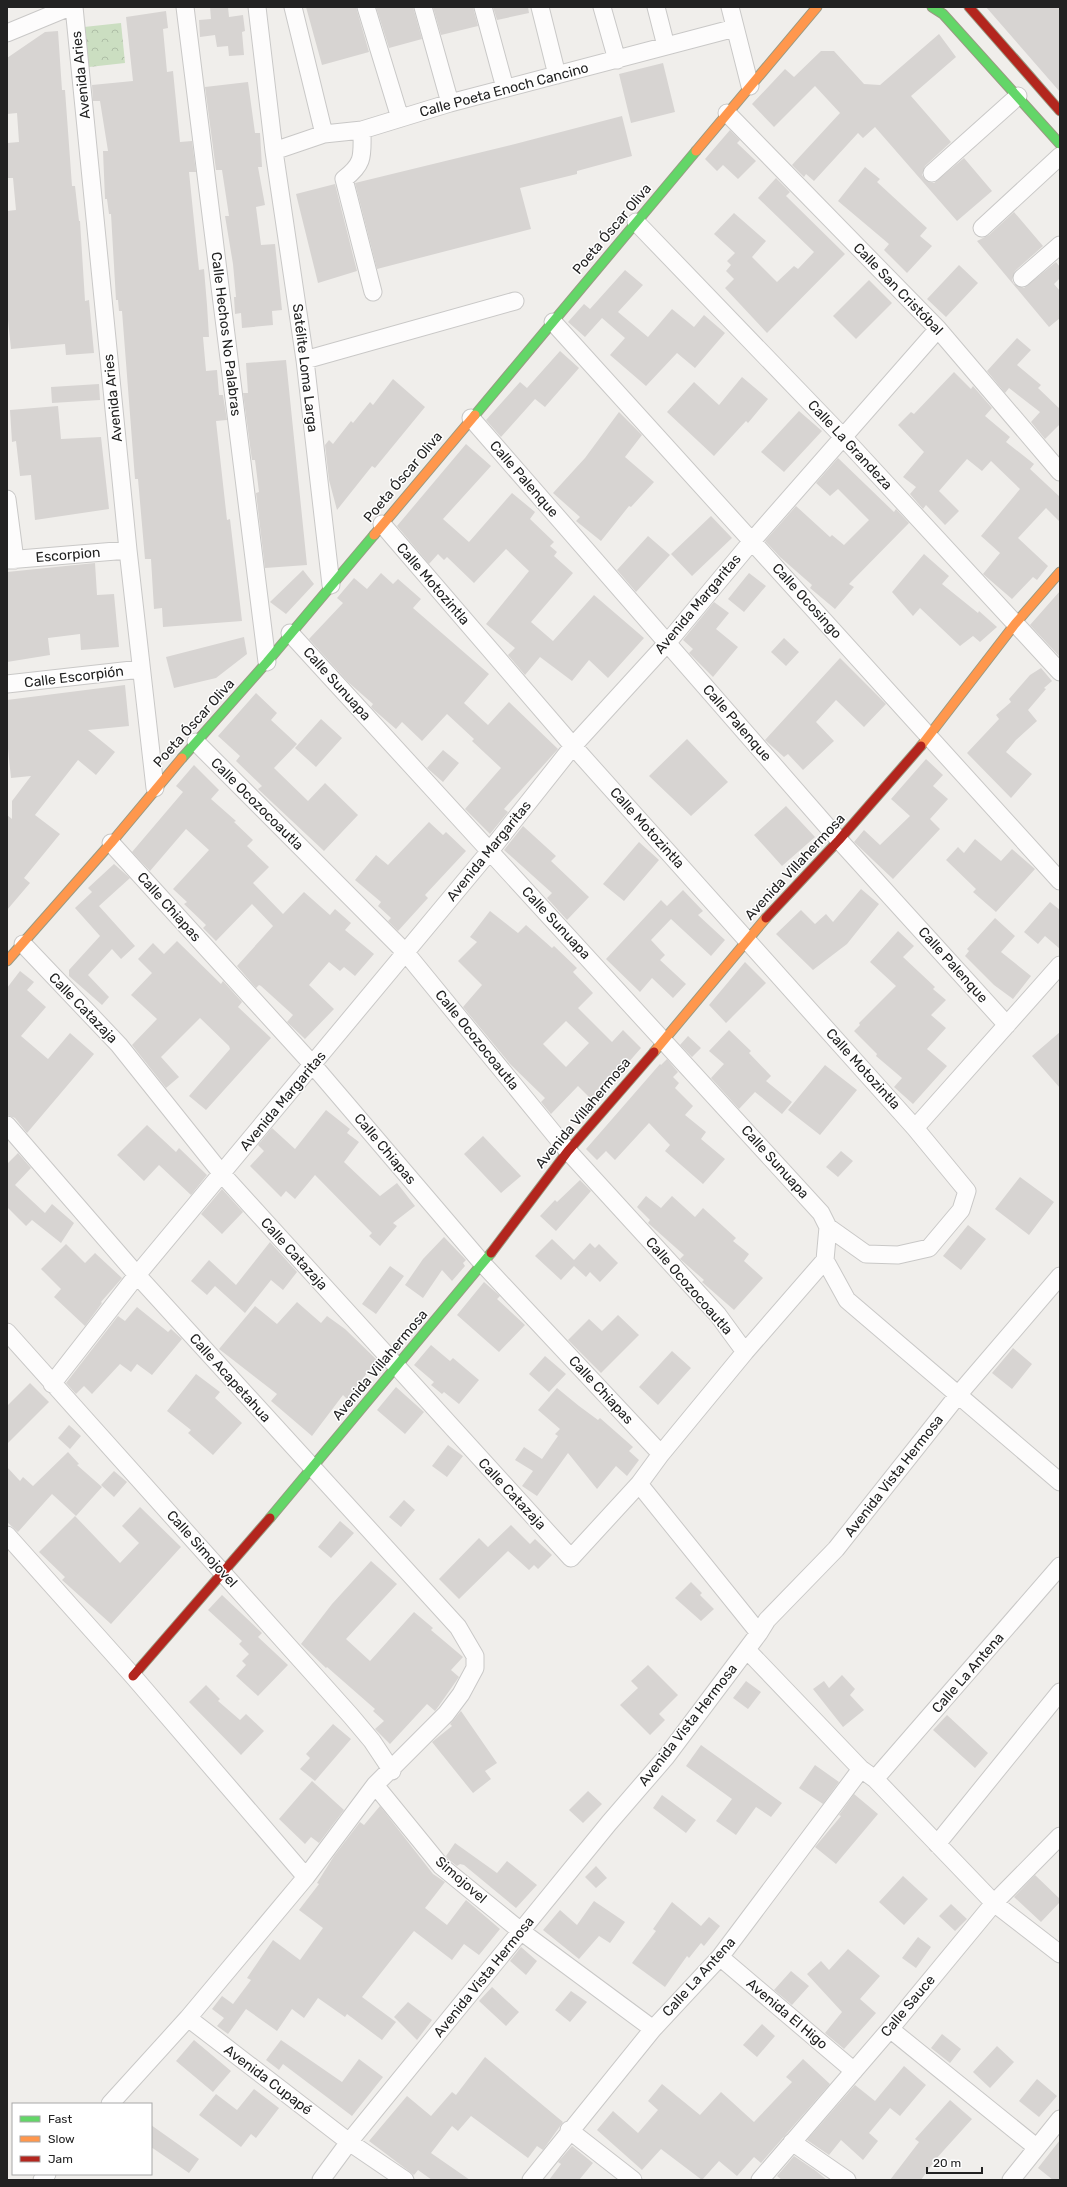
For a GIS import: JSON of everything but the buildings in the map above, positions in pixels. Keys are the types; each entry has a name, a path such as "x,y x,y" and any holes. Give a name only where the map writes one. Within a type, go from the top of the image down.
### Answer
{"street":[{"path":"7,33 70,7"},
{"name":"Avenida Aries","path":"74,7 128,550 154,788"},
{"name":"Calle Hechos No Palabras","path":"185,7 267,662"},
{"name":"Satélite Loma Larga","path":"257,7 274,151 305,360 331,585"},
{"path":"293,7 324,134"},
{"path":"366,7 400,118"},
{"path":"423,7 450,103"},
{"path":"483,7 505,88"},
{"path":"540,7 557,75"},
{"path":"602,7 617,60"},
{"path":"656,7 666,46"},
{"path":"730,7 750,86"},
{"name":"Poeta Óscar Oliva","path":"7,961 111,843 154,788 267,662 817,7"},
{"path":"932,7 943,14 1060,144"},
{"path":"969,7 1060,111"},
{"name":"Calle Poeta Enoch Cancino","path":"274,151 324,134 362,130 450,103 735,28"},
{"path":"932,173 1018,96"},
{"name":"Calle San Cristóbal","path":"727,113 938,329 1060,472"},
{"path":"362,130 360,162 356,170 344,179 373,292"},
{"path":"982,228 1060,156"},
{"name":"Calle La Grandeza","path":"636,222 844,438 1060,672"},
{"path":"1022,278 1060,245"},
{"path":"305,360 515,301"},
{"name":"Calle Ocosingo","path":"553,322 1060,881"},
{"name":"Avenida Margaritas","path":"52,1384 137,1275 490,852 573,746 668,642 752,541 844,438 938,329"},
{"name":"Calle Palenque","path":"471,418 668,642 839,840 1007,1024"},
{"path":"7,499 11,560"},
{"name":"Calle Motozintla","path":"382,524 573,746 915,1128 967,1191 961,1210 929,1248 898,1255 866,1254 824,1220"},
{"name":"Escorpion","path":"11,560 128,550"},
{"name":"Avenida Villahermosa","path":"133,1676 224,1573 311,1467 483,1264 568,1151 664,1040 747,939 839,840 929,736 1015,624 1060,572"},
{"name":"Calle Sunuapa","path":"290,633 664,1040 824,1220"},
{"name":"Calle Escorpión","path":"7,684 141,669"},
{"name":"Calle Ocozocoautla","path":"196,742 406,953 568,1151 718,1315 744,1352"},
{"name":"Calle Chiapas","path":"111,843 313,1065 483,1264 661,1454"},
{"name":"Calle Catazaja","path":"23,944 119,1045 222,1174 396,1368 571,1558 639,1484"},
{"path":"915,1128 1060,965"},
{"name":"Calle Acapetahua","path":"7,1125 137,1275 458,1627 475,1656 475,1668 446,1714 392,1771 375,1785 306,1877 188,2018 111,2103"},
{"path":"824,1220 825,1260 847,1300 1060,1482"},
{"path":"759,1633 639,1484 661,1454 744,1352 825,1260"},
{"name":"Avenida Vista Hermosa","path":"321,2180 349,2142 522,1932 609,1823 666,1757 747,1650 767,1620 836,1549 958,1395 1060,1276"},
{"name":"Calle Simojovel","path":"7,1332 351,1716 372,1741 392,1771"},
{"path":"7,1535 133,1676 306,1877"},
{"name":"Calle La Antena","path":"875,1779 1060,1566"},
{"path":"747,1650 861,1769 875,1779 994,1903 1060,1954"},
{"path":"937,1844 1060,1692"},
{"name":"Calle La Antena","path":"531,2180 569,2130 653,2029 720,1957 861,1769"},
{"name":"Simojovel","path":"375,1785 441,1866 522,1932"},
{"name":"Calle Sauce","path":"760,2180 890,2029 994,1903 1060,1836"},
{"path":"522,1932 653,2029"},
{"name":"Avenida El Higo","path":"720,1957 854,2071"},
{"name":"Avenida Cupapé","path":"188,2018 349,2142 406,2180"},
{"path":"890,2029 1036,2147"},
{"path":"1011,2180 1060,2119"},
{"path":"569,2130 633,2180"},
{"path":"792,2142 847,2180"}],"green space":[{"path":"121,23 125,63 89,67 84,27"}],"traffic: fast":[{"path":"932,7 943,14 1060,144"},
{"path":"475,415 696,151"},
{"path":"182,758 267,662 374,535"},
{"path":"270,1518 491,1253"}],"traffic: slow":[{"path":"696,151 817,7"},
{"path":"374,535 475,415"},
{"path":"921,746 1015,624 1060,572"},
{"path":"7,961 111,843 182,758"},
{"path":"654,1052 766,918"}],"traffic: jam":[{"path":"969,7 1060,111"},
{"path":"766,918 839,840 921,746"},
{"path":"491,1253 568,1151 654,1052"},
{"path":"133,1676 270,1518"}]}
